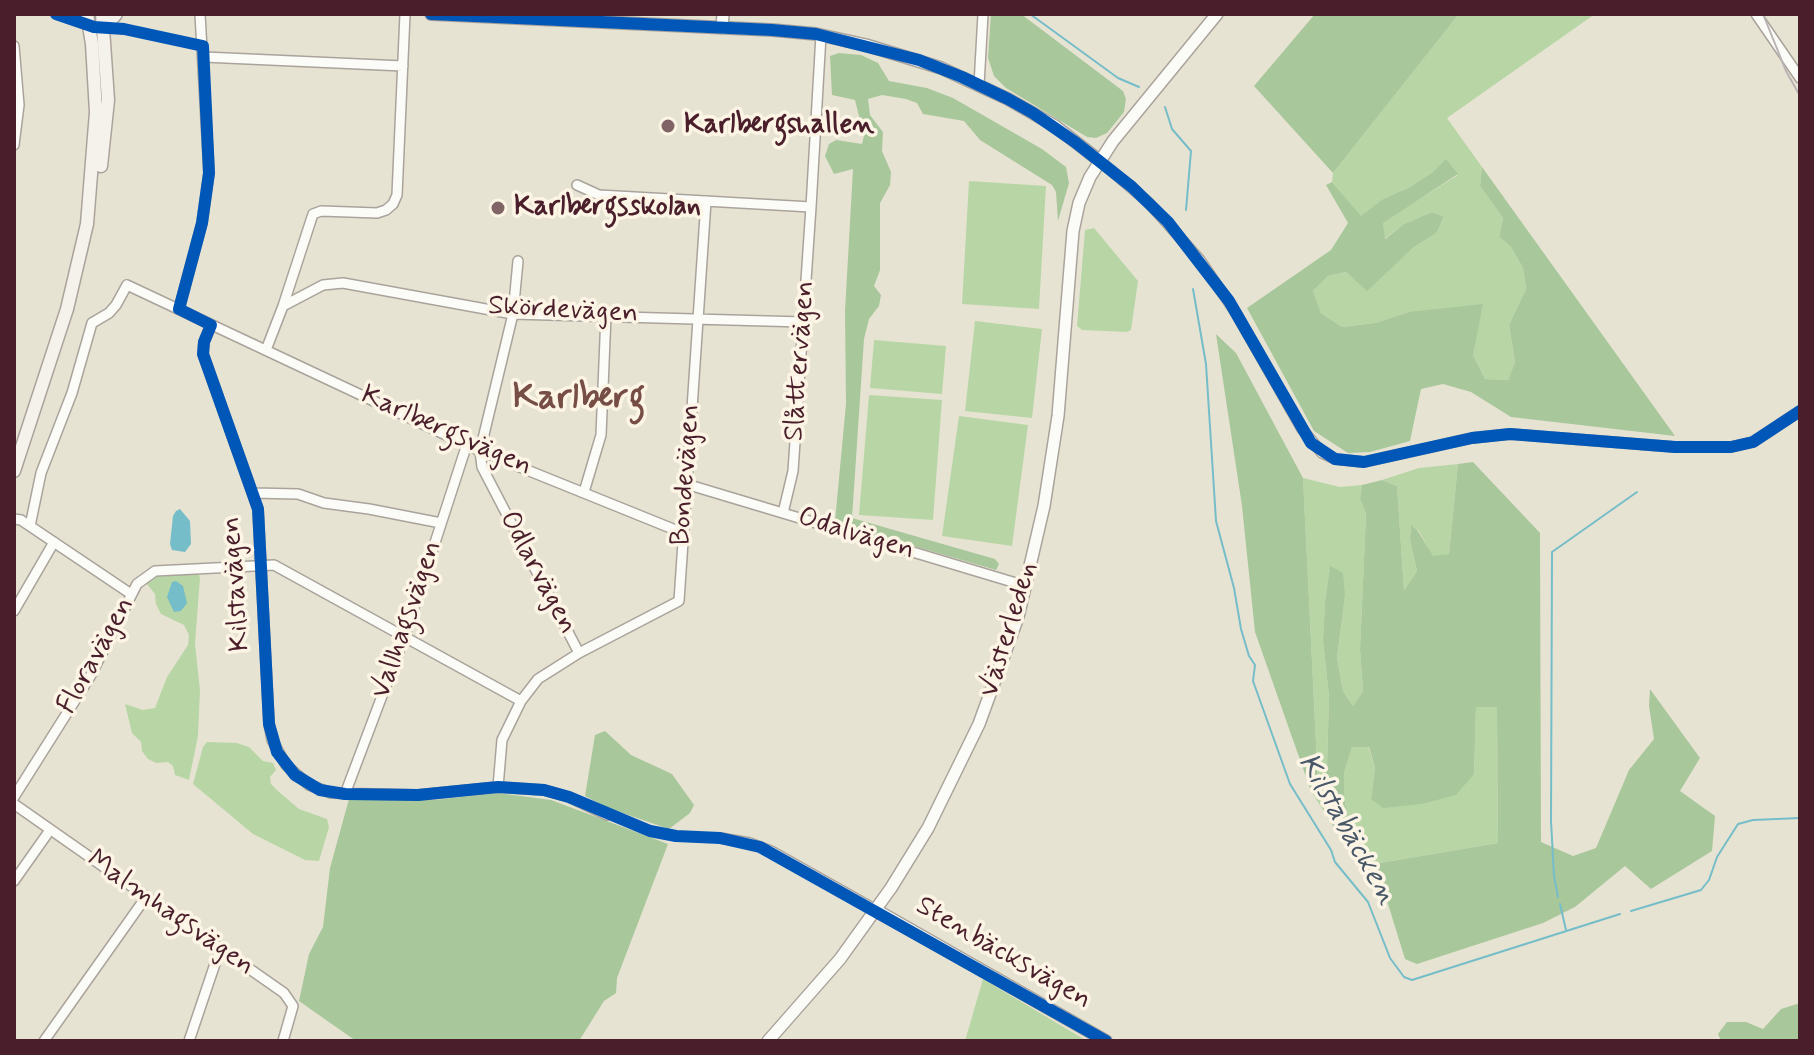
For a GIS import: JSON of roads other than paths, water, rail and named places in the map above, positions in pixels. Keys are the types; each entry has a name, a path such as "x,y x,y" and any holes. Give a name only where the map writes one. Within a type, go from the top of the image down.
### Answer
{"main road":[{"path":"87,14 96,112 87,224"},
{"path":"14,471 67,309 101,167 108,113 102,14"},
{"path":"104,28 116,14"},
{"path":"14,454 27,429"}],"street":[{"path":"179,309 202,223 209,173 200,14"},
{"path":"266,350 313,214 321,211 377,213 393,204 397,193 405,14"},
{"path":"431,14 821,35 919,60 979,85 1033,113 1100,161 1149,203 1200,260 1236,313 1302,429 1322,453 1335,459 1364,462 1472,438 1510,434 1731,447 1753,442 1800,411"},
{"path":"722,28 723,14"},
{"path":"979,85 983,14"},
{"name":"Västerleden","path":"768,1041 823,980 876,910 928,828 968,750 1000,672 1026,586 1044,506 1055,439 1075,216 1083,191 1113,141 1217,14"},
{"path":"1756,14 1800,78"},
{"name":"Slåttervägen","path":"783,513 793,471 821,35"},
{"path":"14,46 14,145"},
{"path":"204,57 403,66"},
{"path":"577,185 599,195 811,207"},
{"name":"Bondevägen","path":"498,787 502,740 521,701 538,679 579,653 679,601 706,201"},
{"path":"480,451 513,314 518,261"},
{"name":"Skördevägen","path":"283,306 323,285 343,283 513,314 803,322"},
{"path":"22,522 72,393 92,323 116,305 127,285 211,325"},
{"path":"584,492 601,435 606,315"},
{"name":"Karlbergsvägen","path":"211,325 480,451 683,533"},
{"name":"Kilstavägen","path":"211,325 203,354 253,493 260,527 272,740 286,765 295,775 320,790 345,794 418,795 498,787 557,793 607,815"},
{"name":"Vallhagsvägen","path":"345,794 405,635 467,444"},
{"name":"Odlarvägen","path":"480,451 485,474 579,653"},
{"name":"Odalvägen","path":"686,484 1026,586"},
{"path":"253,493 298,494 324,503 441,523"},
{"path":"14,510 22,522 131,594"},
{"path":"14,611 54,542"},
{"path":"261,565 284,569 521,701"},
{"name":"Floravägen","path":"14,797 91,675 137,584 155,571 261,565"},
{"name":"Malmhagsvägen","path":"14,804 290,999 292,1014 283,1041"},
{"path":"14,881 50,830"},
{"path":"720,838 750,843 771,851 876,910"},
{"path":"44,1041 146,897"},
{"name":"Stenbäcksvägen","path":"876,910 1106,1041"},
{"path":"189,1041 220,949"}],"water":[{"path":"180,509 190,521 191,544 185,552 172,550 170,544 173,516"},
{"path":"172,582 183,586 187,603 181,611 174,612 167,597"}],"waterway":[{"name":"Kilstabäcken","path":"1030,14 1118,78 1139,87"},
{"name":"Kilstabäcken","path":"1165,107 1172,129 1191,151 1186,210"},
{"name":"Kilstabäcken","path":"1193,289 1206,364 1216,521 1234,588 1241,629 1255,665 1253,681 1290,784 1331,850 1335,862 1368,902 1390,958 1404,977 1412,980 1620,914"},
{"path":"1558,897 1551,821 1552,552 1637,492"},
{"name":"Kilstabäcken","path":"1631,911 1701,890 1738,824 1753,820 1800,818"},
{"path":"1560,904 1566,930"}],"railway":[{"path":"1763,14 1786,71 1800,96"}],"place":[{"name":"Karlbergshallen","path":"668,126"},
{"name":"Karlbergsskolan","path":"498,208"}],"district":[{"name":"Karlberg","path":"579,399"}]}
